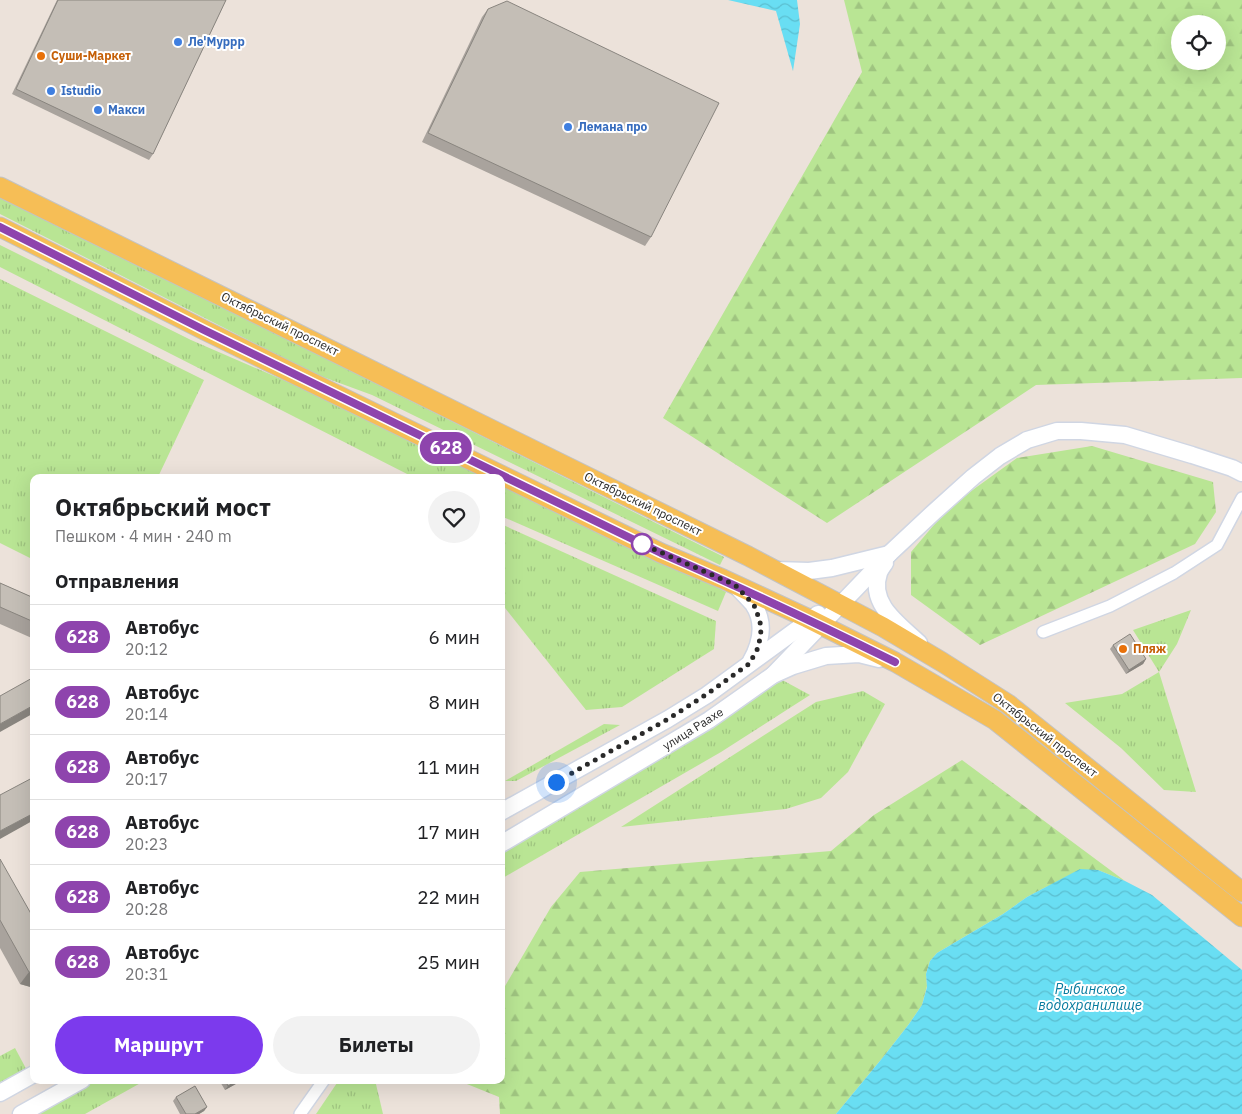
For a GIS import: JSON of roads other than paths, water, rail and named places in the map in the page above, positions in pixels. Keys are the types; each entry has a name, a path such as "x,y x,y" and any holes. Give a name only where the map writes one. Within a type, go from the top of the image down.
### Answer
{"main road":[{"name":"Октябрьский проспект","path":"0,187 738,552 883,627 1008,704 1242,892"},
{"path":"0,227 204,330 499,474"},
{"path":"841,605 889,554 972,477 1000,456 1027,440 1057,432 1081,431 1125,436 1200,457 1242,473"},
{"path":"505,477 612,529 621,544 709,584 729,582 754,605 760,621 761,635 757,650 749,664"},
{"path":"729,582 738,552"},
{"path":"774,570 809,571 832,568 889,554"},
{"path":"889,554 879,574 877,589 882,603 889,615 942,662"},
{"name":"Октябрьский проспект","path":"729,582 895,662 995,720 1242,917"},
{"name":"улица Раахе","path":"505,810 668,719 749,664 816,623 820,613 841,605"},
{"path":"773,675 816,623"},
{"name":"улица Раахе","path":"505,842 709,720 773,675 793,666 826,656 859,654 895,662"},
{"path":"0,1093 30,1076"},
{"path":"21,1114 75,1084"}],"street":[{"path":"1043,632 1110,606 1174,573 1217,545 1242,498"},
{"path":"300,1114 321,1084"}],"water":[{"path":"728,0 797,0 800,24 793,71 776,11"},
{"name":"Рыбинское водохранилище","path":"1080,869 1098,870 1152,895 1242,970 1242,1114 836,1114 884,1056 922,1005 927,987 926,974 930,961 937,953 1003,914 1027,897"}],"place":[{"name":"Ле'Муррр","path":"178,42"},
{"name":"Суши-Маркет","path":"41,56"},
{"name":"Istudio","path":"51,91"},
{"name":"Макси","path":"98,110"},
{"name":"Лемана про","path":"568,127"},
{"name":"Пляж","path":"1123,649"}]}
